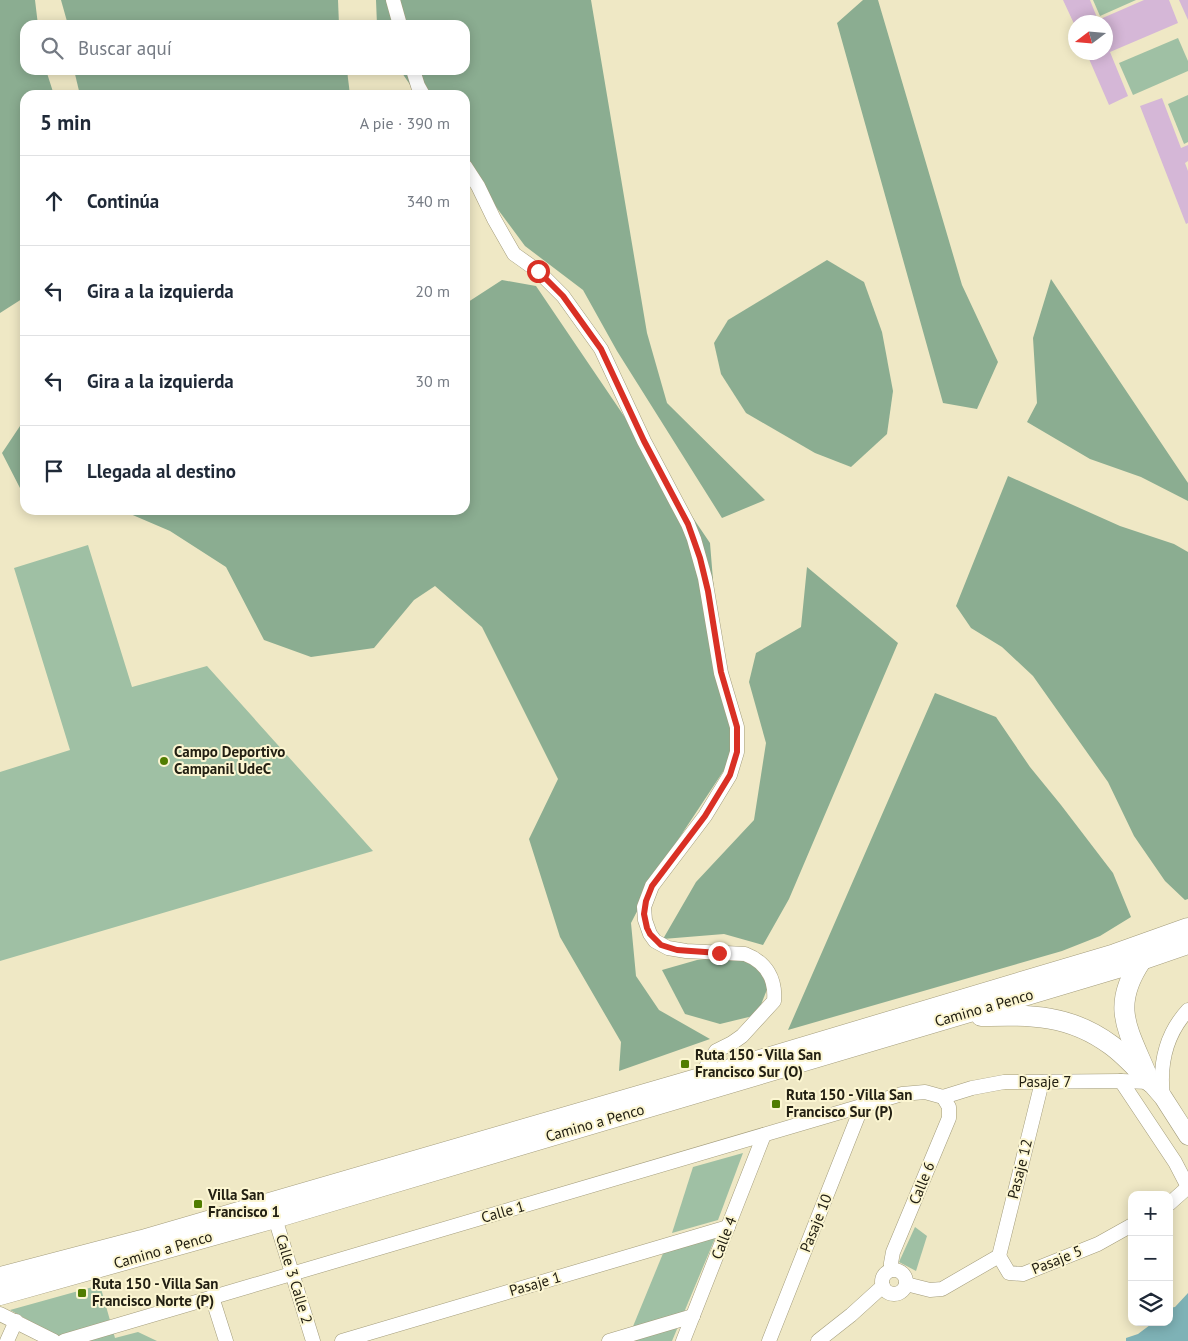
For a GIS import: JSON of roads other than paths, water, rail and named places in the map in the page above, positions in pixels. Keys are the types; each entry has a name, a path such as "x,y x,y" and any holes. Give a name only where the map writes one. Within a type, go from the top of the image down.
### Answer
{"highway":[{"name":"Camino a Penco","path":"0,1278 152,1238 703,1077 1122,952 1188,928"},
{"name":"Camino a Penco","path":"0,1295 275,1218 1141,961 1188,944"},
{"path":"1157,1090 1129,1034 1124,1012 1126,990 1141,961 1188,956"},
{"path":"954,1017 1025,1015 1062,1021 1088,1031 1112,1046 1157,1090"}],"main road":[{"path":"1157,1090 1184,1129"}],"street":[{"path":"393,0 399,20"},
{"path":"415,75 420,90"},
{"path":"470,174 514,254 538,271 563,296 601,349 644,441 688,524 700,558 708,591 721,672 737,727 737,752 730,775 705,816 652,886 644,907 644,920 655,940 668,948 686,951 745,954 752,957 767,969 773,982 775,994 774,1001 742,1036 716,1051 707,1065 703,1077"},
{"path":"1157,1090 1166,1045 1176,1025 1188,1010"},
{"path":"1121,1081 1176,1162 1188,1187 1173,1200"},
{"name":"Pasaje 7","path":"942,1097 988,1084 1004,1082 1121,1081 1157,1090"},
{"name":"Pasaje 12","path":"999,1256 1042,1082"},
{"name":"Calle 1","path":"64,1341 862,1106 909,1093 925,1092 942,1097"},
{"name":"Calle 6","path":"883,1286 885,1275 892,1270 891,1263 894,1252 948,1118 949,1107 942,1097"},
{"name":"Pasaje 10","path":"769,1341 862,1106"},
{"name":"Calle 4","path":"683,1341 764,1134"},
{"name":"Calle 3 Calle 2","path":"275,1218 313,1341"},
{"name":"Pasaje 1","path":"342,1341 728,1227"},
{"name":"Pasaje 5","path":"999,1256 1009,1273 1023,1274 1098,1244 1128,1227"},
{"path":"906,1284 930,1290 942,1289 999,1256"},
{"path":"818,1341 869,1301 883,1286 888,1292 895,1294 902,1291 906,1284 905,1276 899,1271 892,1270"},
{"path":"212,1297 226,1341"},
{"path":"0,1314 54,1341"},
{"path":"609,1341 693,1316"},
{"path":"5,1340 16,1321"}],"water":[{"path":"1188,1293 1188,1341 1126,1341 1126,1338 1138,1334 1149,1326 1173,1326 1173,1307"}],"place":[{"name":"Campo Deportivo Campanil UdeC","path":"164,761"},
{"name":"Ruta 150 - Villa San Francisco Sur (O)","path":"685,1064"},
{"name":"Ruta 150 - Villa San Francisco Sur (P)","path":"776,1104"},
{"name":"Villa San Francisco 1","path":"198,1204"},
{"name":"Ruta 150 - Villa San Francisco Norte (P)","path":"82,1293"}]}
